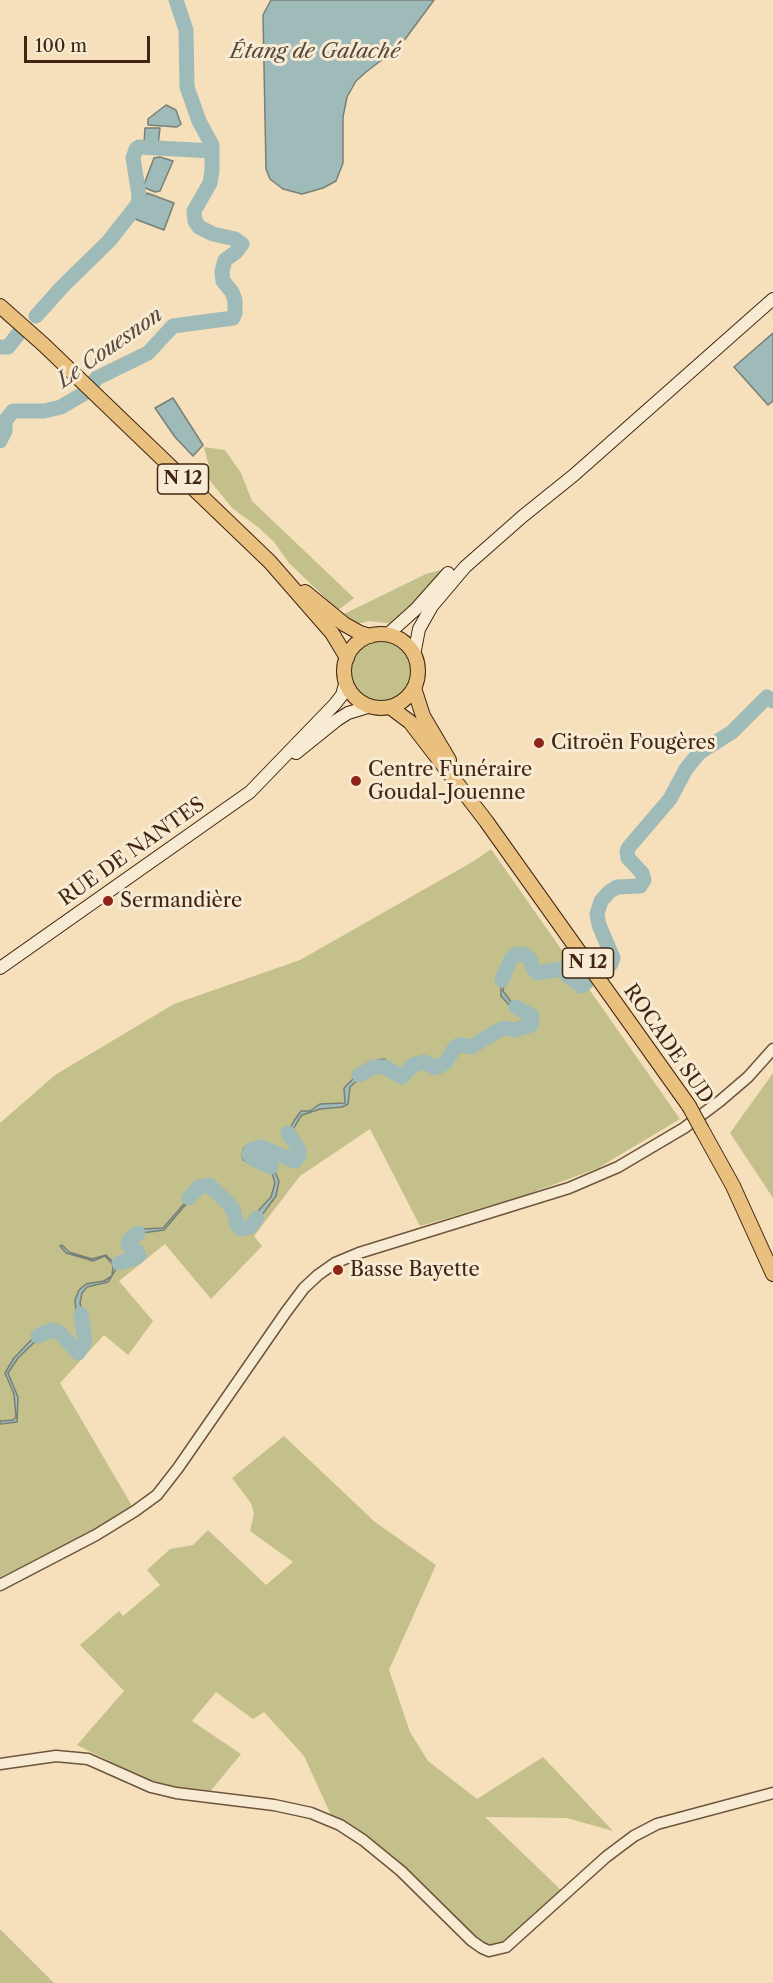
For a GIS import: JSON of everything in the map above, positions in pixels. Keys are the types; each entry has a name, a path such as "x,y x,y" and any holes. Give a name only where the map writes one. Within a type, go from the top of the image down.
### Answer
{"main road":[{"path":"387,635 458,568 591,460 773,299"},
{"name":"N 12","path":"0,306 29,330 270,562 344,624 370,636"},
{"name":"N 12","path":"270,562 332,633 347,658"},
{"path":"414,655 419,629 458,568"},
{"path":"387,635 403,641 414,655 418,671 414,688 404,700 390,707 371,706 355,697 346,681 347,658 353,647 370,636 387,635"},
{"name":"RUE DE NANTES","path":"0,968 225,812 256,788 338,701 346,681"},
{"name":"ROCADE SUD","path":"414,688 423,716 486,821"},
{"name":"RUE DE NANTES","path":"280,763 289,760 336,720 348,713 371,706"},
{"name":"ROCADE SUD","path":"390,707 410,722 486,821 689,1106 733,1186 773,1274"}],"street":[{"path":"0,1585 96,1535 157,1495 304,1288 335,1263 359,1253 548,1195 618,1167 684,1128 711,1108 748,1077 773,1049"},
{"path":"0,1764 56,1756 88,1759 151,1787 176,1793 274,1805 311,1813 340,1825 363,1840 401,1871 472,1941 489,1951 506,1947 606,1857 634,1836 657,1824 773,1793"}],"shaded area":[{"path":"204,447 225,450 241,473 252,501 354,598 338,610 289,563 274,542 232,508 208,478 209,466"},
{"path":"452,567 394,624 370,621 356,624 342,615 426,574"},
{"path":"375,641 387,641 403,650 410,660 412,672 410,684 403,694 387,703 375,703 364,698 355,689 350,678 350,666 355,655 364,646"},
{"path":"491,849 680,1119 598,1168 523,1196 420,1226 370,1129 300,1176 254,1236 262,1246 211,1299 165,1244 119,1281 153,1321 128,1355 104,1335 60,1383 135,1511 0,1580 0,1123 55,1075 174,1004 300,960 474,861"},
{"path":"773,1073 773,1198 730,1133"},
{"path":"284,1436 375,1522 436,1565 389,1670 410,1732 428,1761 477,1799 543,1757 613,1831 567,1818 485,1817 561,1890 504,1944 493,1948 479,1943 384,1849 331,1815 304,1756 264,1712 253,1719 216,1692 192,1721 241,1754 208,1794 166,1786 131,1772 77,1745 124,1691 80,1645 119,1611 123,1616 160,1585 147,1570 170,1549 193,1545 208,1530 266,1585 293,1562 250,1531 254,1514 251,1503 232,1478"},
{"path":"0,1929 54,1983 0,1983"}],"water":[{"name":"Étang de Galaché","path":"271,0 434,0 400,46 356,81 347,97 343,117 343,163 336,181 323,188 302,194 283,189 270,179 266,169 263,15"},
{"path":"166,105 176,110 181,124 177,127 148,125 148,119"},
{"path":"145,128 160,128 158,145 144,144"},
{"path":"160,157 173,161 160,191 155,192 143,187 154,158"},
{"path":"147,193 174,203 164,230 135,219"},
{"path":"773,333 773,401 768,405 734,367"},
{"path":"173,398 203,445 193,456 175,437 155,408"},
{"path":"508,960 511,962 506,972 503,991 512,1003 533,1014 534,1026 517,1031 505,1028 472,1048 459,1045 452,1057 437,1070 427,1062 414,1066 405,1079 386,1066 369,1070 350,1087 348,1104 302,1115 290,1135 302,1151 303,1155 295,1163 272,1150 259,1147 252,1150 251,1158 273,1168 279,1181 276,1196 253,1227 247,1230 240,1229 233,1207 212,1185 205,1185 164,1230 142,1233 133,1238 130,1247 140,1252 141,1259 119,1264 112,1275 113,1265 105,1256 93,1261 66,1253 60,1246 62,1245 69,1252 92,1259 106,1255 114,1263 137,1257 137,1253 126,1247 128,1237 142,1229 163,1228 203,1182 212,1181 239,1207 243,1226 251,1224 259,1210 271,1197 275,1183 268,1166 250,1164 243,1160 244,1148 256,1143 278,1147 292,1158 297,1159 301,1151 285,1138 301,1111 310,1111 320,1104 345,1103 344,1088 370,1062 384,1059 400,1069 404,1075 413,1061 429,1058 437,1066 449,1057 456,1044 477,1044 504,1024 520,1028 532,1022 531,1016 511,1007 501,996 501,976"},
{"path":"111,1276 108,1282 87,1287 82,1293 80,1303 88,1336 80,1354 60,1332 48,1331 18,1358 8,1373 18,1397 17,1422 0,1424 0,1421 13,1420 16,1417 14,1394 5,1373 14,1358 37,1334 52,1326 63,1328 79,1347 86,1337 76,1312 75,1300 79,1290 86,1284 104,1281"}],"waterway":[{"name":"Le Couesnon","path":"0,441 5,431 5,421 13,411 44,411 61,407 83,394 97,378 148,353 173,326 233,318 235,313 235,300 223,281 222,271 225,260 242,244 235,239 213,234 199,227 195,221 194,211 210,183 212,145 199,121 187,87 186,30 176,0"},
{"name":"Le Couesnon","path":"36,316 109,241 138,204 139,195 133,158 136,149 139,147 212,151"},
{"name":"Le Couesnon","path":"0,347 8,347 19,333"},
{"path":"607,967 613,958 599,925 597,914 601,901 617,887 640,886 644,880 642,873 628,858 629,847 670,799 686,769 699,753 732,732 767,697 773,701"},
{"path":"502,980 511,959 517,954 525,955 530,959 534,970 538,973 560,969 581,986 587,982"},
{"path":"359,1075 374,1067 385,1067 402,1077 413,1065 424,1062 436,1068 446,1062 455,1047 459,1045 471,1047 499,1030 505,1028 515,1030 531,1025 532,1016 516,1007"},
{"path":"271,1167 251,1158 249,1155 251,1150 261,1147 295,1161 299,1150 288,1133"},
{"path":"189,1198 199,1187 209,1185 229,1204 237,1225 241,1229 250,1227 257,1218"},
{"path":"119,1263 139,1255 128,1243 138,1233"},
{"path":"38,1336 52,1330 59,1332 78,1353 85,1342 81,1314"}],"place":[{"name":"Citroën Fougères","path":"539,743"},
{"name":"Centre Funéraire Goudal-Jouenne","path":"356,781"},
{"name":"Sermandière","path":"108,901"},
{"name":"Basse Bayette","path":"338,1270"}]}
